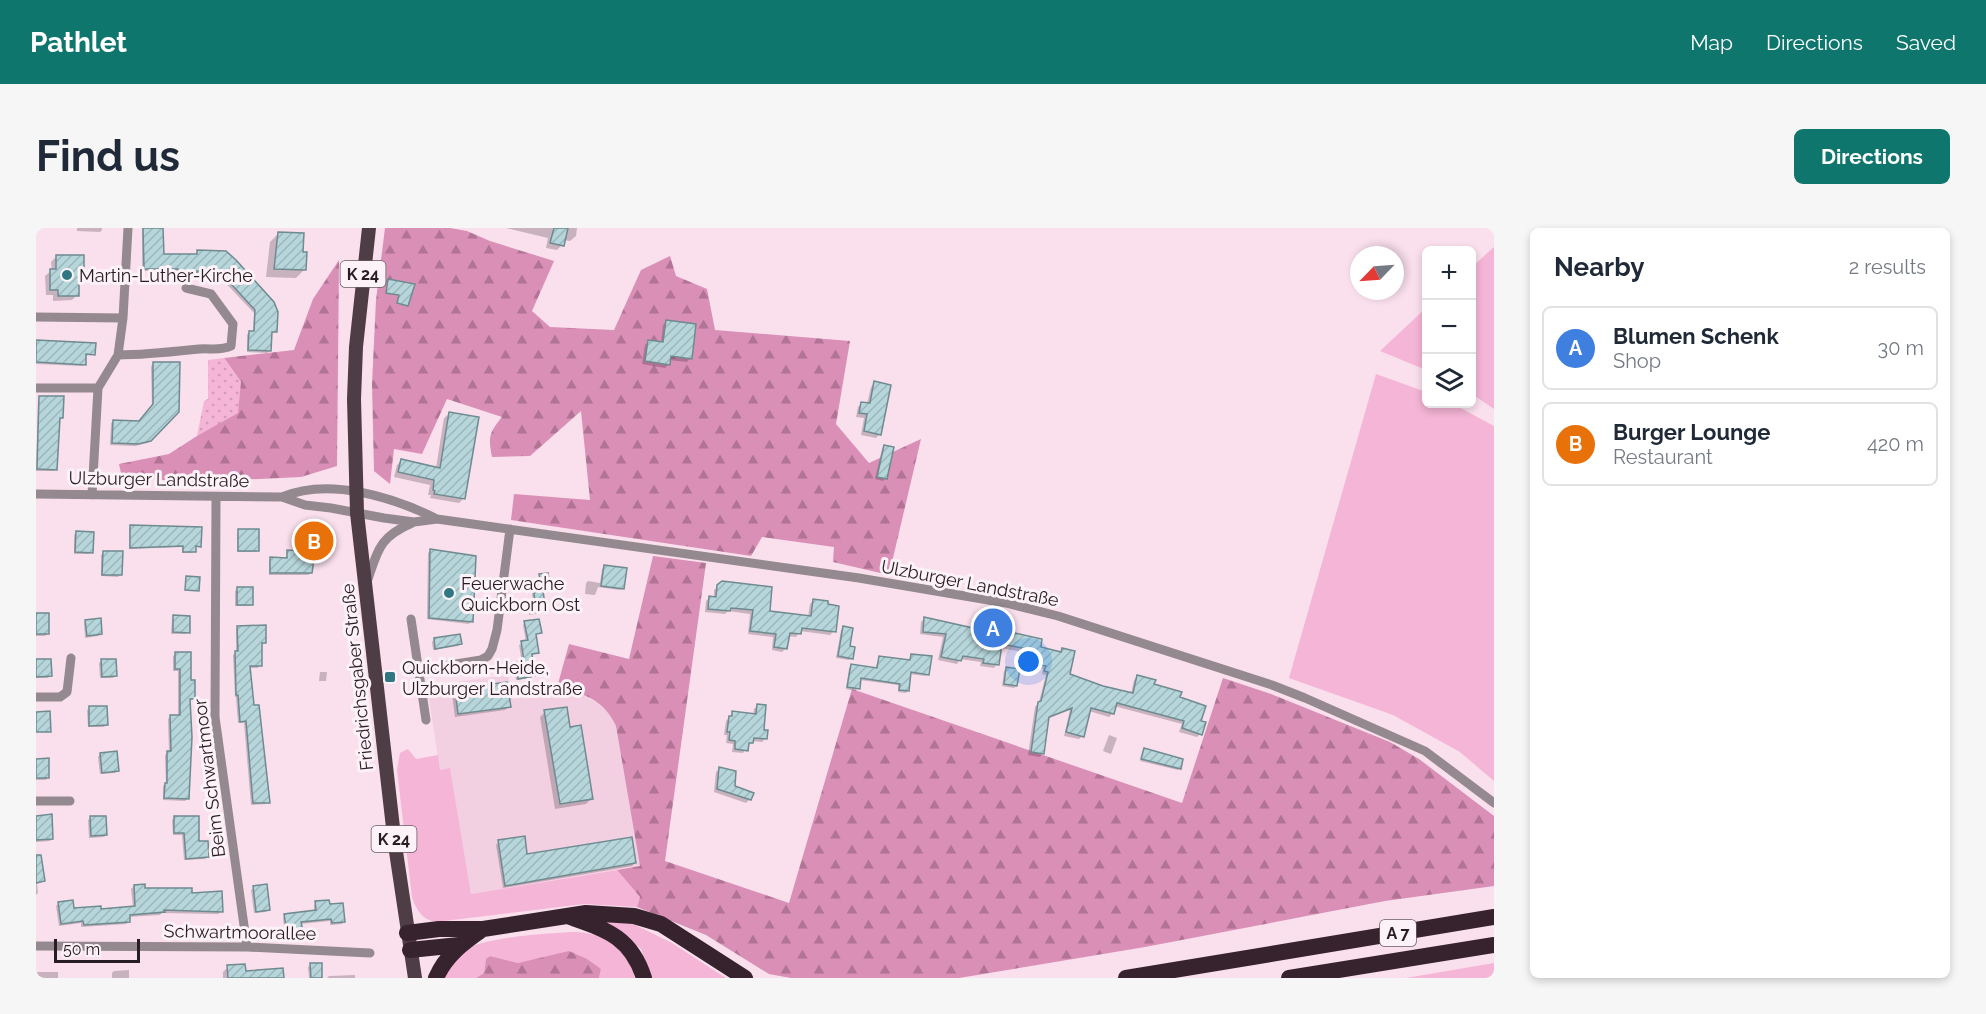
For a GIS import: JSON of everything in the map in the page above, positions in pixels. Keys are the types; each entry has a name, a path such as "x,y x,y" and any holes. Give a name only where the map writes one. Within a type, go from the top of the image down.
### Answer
{"highway":[{"path":"408,941 439,929 483,929 586,913 609,913 633,916 661,924 745,978"},
{"path":"569,917 605,929 618,937 638,961 644,978"},
{"name":"A 7","path":"1126,978 1494,917"},
{"path":"436,978 444,961 459,945 483,929"},
{"path":"408,941 459,945"},
{"name":"A 7","path":"1289,978 1494,945"}],"main road":[{"name":"Friedrichsgaber Straße","path":"369,228 356,347 354,399 357,513 385,767 414,978"}],"street":[{"path":"92,495 98,388 118,354 123,318 128,228"},
{"path":"118,354 150,355 202,349 225,349 231,346 232,324 212,294 186,288"},
{"path":"36,317 123,318"},
{"path":"36,388 98,388"},
{"name":"Ulzburger Landstraße","path":"282,497 292,493 335,488 414,507 437,519"},
{"name":"Ulzburger Landstraße","path":"36,494 216,498 282,497 305,505 414,522 437,519 859,578 1006,603 1058,616 1272,685 1316,703 1425,752 1494,803"},
{"name":"Beim Schwartmoor","path":"216,498 215,717 247,947"},
{"name":"Ulzburger Landstraße","path":"365,587 382,542 396,531 414,522"},
{"path":"418,670 482,660 488,656 497,630 510,529"},
{"path":"411,619 426,720"},
{"path":"36,697 60,697 67,692 71,658"},
{"path":"36,801 70,801"},
{"name":"Schwartmoorallee","path":"36,946 247,947 370,952"}],"shaded area":[{"path":"1494,247 1494,409 1476,397 1476,263"},
{"path":"1422,312 1422,368 1380,351"},
{"path":"224,358 241,382 238,413 197,436 204,401 208,399 208,360"},
{"path":"1376,374 1422,391 1422,408 1460,408 1494,426 1494,781 1460,752 1393,715 1289,678"},
{"path":"508,675 513,699 571,690 597,702 610,713 616,726 640,866 471,894 450,769 440,770 427,686"},
{"path":"408,749 416,759 438,755 440,770 450,768 471,894 617,870 640,897 637,907 584,904 436,922 427,919 418,910 412,897 397,770 400,753"},
{"path":"592,918 625,920 672,943 726,978 651,978 641,949 615,928"},
{"path":"574,932 594,935 613,944 627,959 635,978 599,978 601,969 569,952 518,963 490,956 486,960 484,973 476,978 443,978 460,955 476,945 519,936"},
{"path":"1494,963 1494,978 1406,978"}],"green space":[{"path":"385,228 450,228 467,231 490,241 554,261 532,311 550,327 614,330 641,270 670,256 676,276 707,289 715,330 850,341 836,424 869,463 921,439 889,575 833,562 834,547 762,537 751,556 511,520 514,494 590,500 581,411 530,456 492,457 491,435 502,417 447,399 422,454 394,449 390,484 374,471 372,384 376,300"},
{"path":"339,260 337,466 301,477 191,482 134,478 121,473 119,464 169,454 197,436 241,382 224,358 294,350 313,299"},
{"path":"653,556 706,563 665,861 789,903 852,689 1182,803 1223,678 1271,694 1390,742 1419,759 1494,816 1494,886 1385,901 1145,947 959,978 791,978 769,974 706,935 637,907 640,897 617,870 640,866 616,726 606,710 592,699 566,691 556,691 569,644 629,659"},
{"path":"569,951 587,959 601,969 599,978 476,978 484,973 486,959 490,956 518,963"}],"building":[{"path":"143,228 163,228 164,254 197,254 197,250 226,251 236,260 274,302 278,312 277,332 272,332 271,351 248,350 249,331 254,331 255,310 220,272 197,271 197,275 178,275 178,269 144,269"},
{"path":"554,228 568,228 564,246 550,243"},
{"path":"278,232 304,233 303,252 307,252 306,270 274,269"},
{"name":"Martin-Luther-Kirche","path":"56,255 84,255 84,280 79,280 79,296 58,296 58,290 50,290 50,269 56,269"},
{"path":"388,279 415,284 408,306 397,303 399,295 386,293"},
{"path":"666,320 696,324 692,359 671,356 670,365 645,361 648,340 663,342"},
{"path":"36,340 96,343 95,355 86,354 86,365 36,362"},
{"path":"153,362 180,362 179,412 151,441 138,444 112,443 113,420 139,421 153,404"},
{"path":"874,381 891,385 881,435 864,431 867,414 859,413 861,402 870,403"},
{"path":"39,396 64,396 63,418 60,418 57,470 37,469"},
{"path":"449,412 479,417 465,499 434,494 434,480 398,472 401,459 440,468"},
{"path":"884,445 894,447 887,479 877,477"},
{"path":"130,525 202,527 201,547 196,546 196,552 183,552 183,546 130,548"},
{"path":"304,527 324,531 323,553 315,552 312,573 270,573 270,557 287,558 287,550 303,551"},
{"path":"238,529 259,529 259,551 238,551"},
{"path":"76,531 94,532 93,553 75,552"},
{"path":"430,549 476,556 473,622 429,618"},
{"path":"103,551 123,551 122,575 102,575"},
{"path":"604,565 627,568 624,589 601,586"},
{"path":"548,573 551,590 543,591 546,611 531,613 529,600 535,600 532,581 540,580 539,574"},
{"path":"186,576 200,577 199,591 185,590"},
{"path":"722,581 772,587 770,611 811,616 813,599 828,601 828,604 839,606 836,632 802,628 801,634 790,633 787,649 774,647 776,634 750,631 753,610 708,609 709,596 716,597 717,585"},
{"path":"237,587 253,587 253,605 237,605"},
{"path":"36,613 49,613 49,634 36,634"},
{"path":"173,615 190,616 190,633 173,632"},
{"path":"924,617 982,630 983,625 1011,629 1010,632 1042,639 1041,647 1061,652 1062,648 1075,651 1070,674 1103,686 1133,693 1137,675 1156,680 1154,684 1182,692 1180,697 1206,706 1201,721 1206,722 1202,735 1182,728 1184,721 1117,703 1114,714 1091,708 1084,737 1066,732 1072,708 1049,717 1044,754 1031,752 1038,702 1041,701 1048,672 1044,671 1046,666 1024,662 1027,649 1002,644 999,665 983,663 984,659 963,656 961,661 941,657 946,634 923,632"},
{"path":"101,618 102,634 87,636 85,620"},
{"path":"539,619 542,633 536,634 539,653 532,654 535,676 518,679 516,662 524,661 521,641 528,640 524,621"},
{"path":"266,625 266,643 262,643 262,666 250,666 254,705 259,705 270,803 253,803 246,721 240,722 238,695 236,695 235,651 238,651 237,626"},
{"path":"843,626 853,628 850,646 855,647 853,659 838,656"},
{"path":"460,634 462,644 435,649 434,638"},
{"path":"175,652 191,652 191,680 195,680 195,699 190,699 192,737 189,799 164,798 165,783 167,783 167,751 171,751 170,715 180,715 180,669 175,669"},
{"path":"911,654 932,656 929,675 911,672 909,691 899,690 900,684 861,678 860,689 847,687 851,664 877,668 879,656 910,660"},
{"path":"36,659 51,659 52,676 36,677"},
{"path":"101,659 116,659 117,676 102,677"},
{"path":"1006,667 1020,669 1017,686 1004,684"},
{"path":"507,682 511,707 458,714 455,689"},
{"path":"757,704 766,705 764,730 768,730 767,739 754,738 753,743 749,743 748,751 735,749 735,741 729,740 730,732 727,732 729,716 732,716 732,711 756,714"},
{"path":"89,706 107,706 108,725 89,726"},
{"path":"567,707 570,727 581,725 593,799 560,804 544,710"},
{"path":"50,711 51,732 36,732 36,712"},
{"path":"1144,748 1183,759 1181,769 1141,759"},
{"path":"117,751 119,771 102,773 100,753"},
{"path":"49,758 49,778 36,778 36,759"},
{"path":"719,767 736,771 735,786 754,793 751,800 717,789"},
{"path":"52,814 53,839 36,840 36,816"},
{"path":"90,816 106,816 107,835 91,836"},
{"path":"174,816 199,816 199,841 208,841 209,857 186,859 184,833 174,833"},
{"path":"525,836 527,854 632,837 636,863 505,886 498,840"},
{"path":"36,855 41,855 45,881 36,883"},
{"path":"145,884 145,888 192,888 192,893 222,891 223,912 164,910 165,912 130,915 130,922 84,925 83,921 61,924 58,902 73,900 74,908 101,906 101,909 135,906 134,885"},
{"path":"267,884 270,910 256,912 253,886"},
{"path":"329,900 330,904 343,903 345,922 332,923 331,919 301,922 303,931 287,933 284,914 316,910 315,901"},
{"path":"310,963 322,963 322,978 311,978"},
{"path":"245,964 246,971 283,968 284,978 228,978 227,965"}],"place":[{"name":"Martin-Luther-Kirche","path":"67,275"},
{"name":"Burger Lounge","path":"314,541"},
{"name":"Feuerwache Quickborn Ost","path":"449,593"},
{"name":"Blumen Schenk","path":"993,628"},
{"name":"Quickborn-Heide, Ulzburger Landstraße","path":"390,677"}]}
